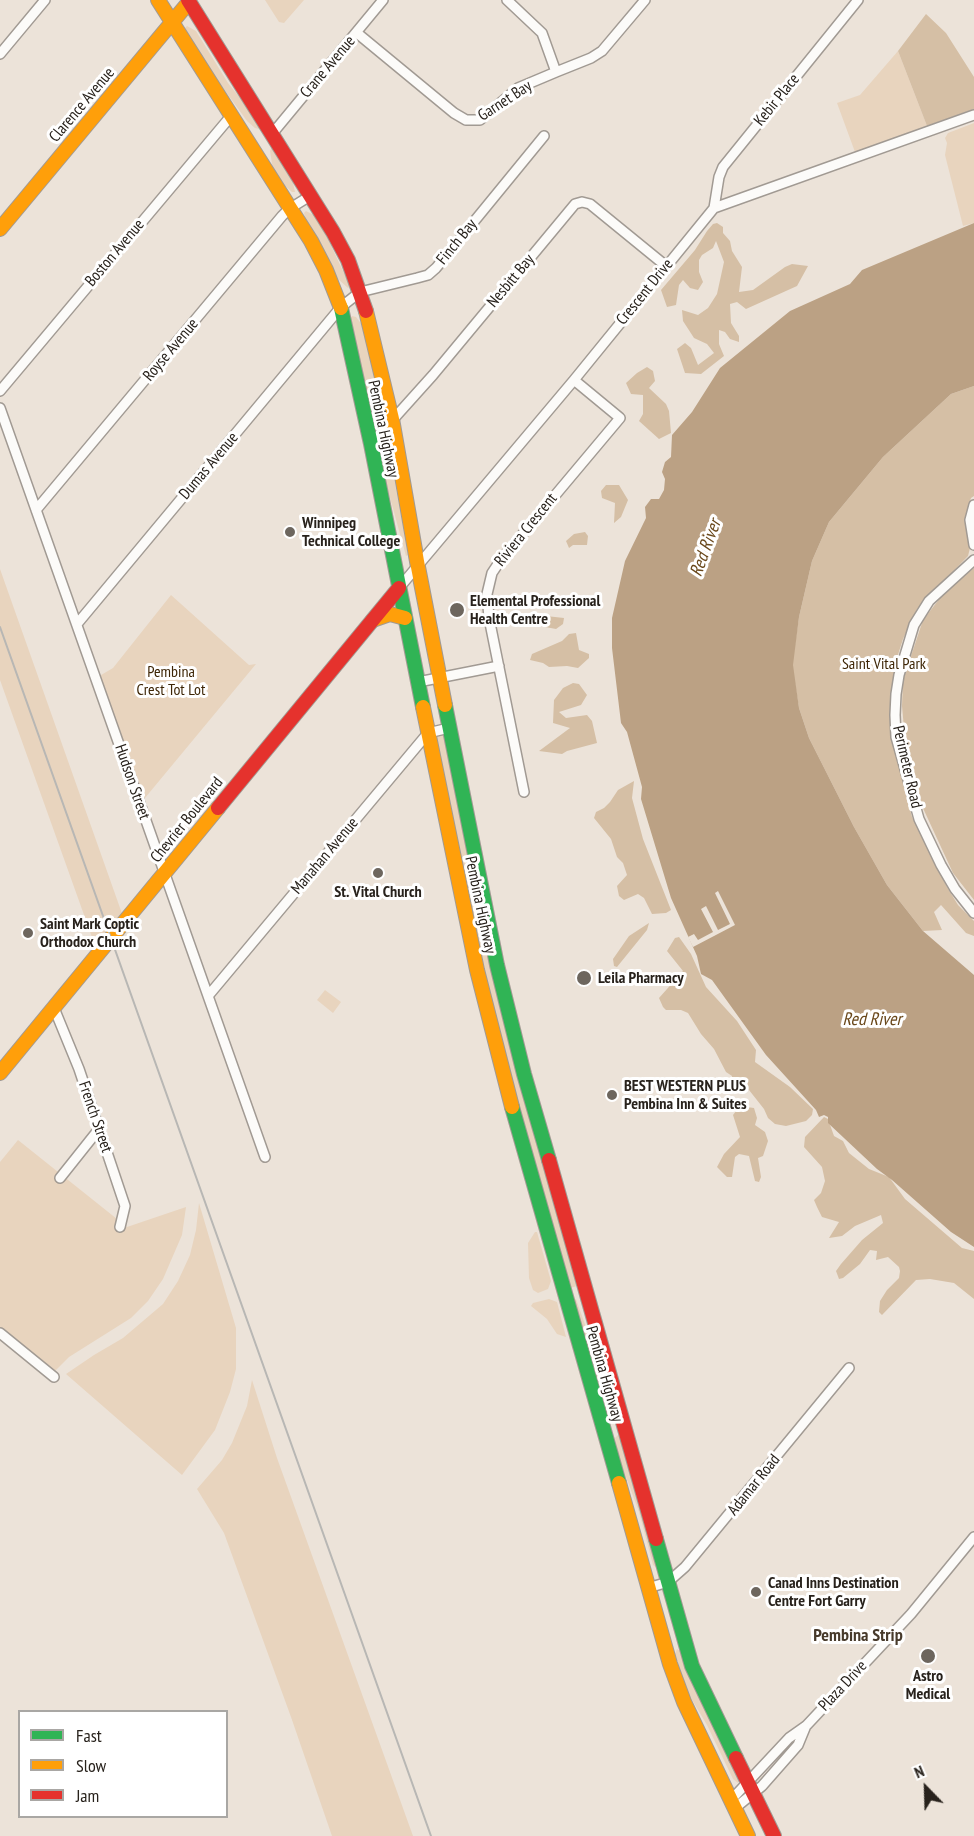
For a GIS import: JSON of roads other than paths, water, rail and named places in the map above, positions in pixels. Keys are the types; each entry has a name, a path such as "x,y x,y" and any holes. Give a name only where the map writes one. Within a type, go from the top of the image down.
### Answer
{"main road":[{"name":"Pembina Highway","path":"158,0 326,270 341,308 371,444 479,982 498,1056 676,1682 748,1836"},
{"name":"Pembina Highway","path":"188,1 344,252 370,323 392,419 418,567 496,965 524,1074 696,1674 774,1836"},
{"name":"Clarence Avenue","path":"0,229 188,1"},
{"path":"250,148 272,134"},
{"name":"Chevrier Boulevard","path":"0,1073 399,588"},
{"path":"373,620 390,614 405,618"},
{"path":"453,853 474,849"}],"street":[{"path":"0,54 45,0"},
{"name":"Crane Avenue","path":"272,134 383,0"},
{"path":"507,0 542,33 556,72"},
{"name":"Garnet Bay","path":"357,33 453,113 466,120 480,120 518,88 591,58 602,51 645,0"},
{"name":"Kebir Place","path":"714,208 723,167 858,0"},
{"path":"714,208 974,114"},
{"name":"Boston Avenue","path":"0,391 231,116"},
{"name":"Finch Bay","path":"341,308 360,292 428,275 544,136"},
{"name":"Royse Avenue","path":"36,510 289,209 310,196"},
{"name":"Nesbitt Bay","path":"371,444 433,375 575,204 582,202 590,204 666,266"},
{"name":"Crescent Drive","path":"399,588 574,380 714,208"},
{"name":"Dumas Avenue","path":"77,624 341,308"},
{"name":"Riviera Crescent","path":"524,792 487,605 487,594 492,573 518,537 620,418 574,380"},
{"name":"Hudson Street","path":"0,408 265,1157"},
{"path":"974,505 970,520 974,544"},
{"name":"Perimeter Road","path":"974,560 929,601 914,625 904,654 896,694 896,737 919,819 940,865 974,913"},
{"path":"418,682 499,666"},
{"path":"428,733 449,728"},
{"name":"Manahan Avenue","path":"208,996 428,733"},
{"name":"French Street","path":"54,1008 79,1069 125,1206 120,1227"},
{"path":"60,1178 99,1129"},
{"path":"0,1333 54,1377"},
{"name":"Adamar Road","path":"648,1588 668,1582 704,1545 849,1368"},
{"name":"Plaza Drive","path":"733,1804 750,1789 762,1786 798,1744 807,1726 920,1604 974,1537"}],"water":[{"name":"Red River","path":"974,223 974,386 951,394 883,457 829,522 812,561 799,617 793,665 799,708 809,738 854,827 887,885 923,931 974,975 974,1247 951,1232 877,1169 828,1123 828,1117 824,1115 819,1117 816,1110 766,1055 712,980 701,974 697,956 671,898 641,799 642,787 627,732 621,723 612,648 612,618 625,561 646,518 645,507 651,499 659,499 664,490 665,479 662,472 665,462 671,457 672,435 692,412 720,368 790,311 850,284 862,270"}],"railway":[{"path":"0,627 431,1836"}],"place":[{"name":"Winnipeg Technical College","path":"290,532"},
{"name":"Elemental Professional Health Centre","path":"457,610"},
{"name":"St. Vital Church","path":"378,873"},
{"name":"Saint Mark Coptic Orthodox Church","path":"28,933"},
{"name":"Leila Pharmacy","path":"584,978"},
{"name":"BEST WESTERN PLUS Pembina Inn & Suites","path":"612,1095"},
{"name":"Canad Inns Destination Centre Fort Garry","path":"756,1592"},
{"name":"Astro Medical","path":"928,1656"}],"district":[{"name":"Pembina Strip","path":"858,1636"}],"park label":[{"name":"Saint Vital Park","path":"884,664"},
{"name":"Pembina Crest Tot Lot","path":"171,681"}]}
